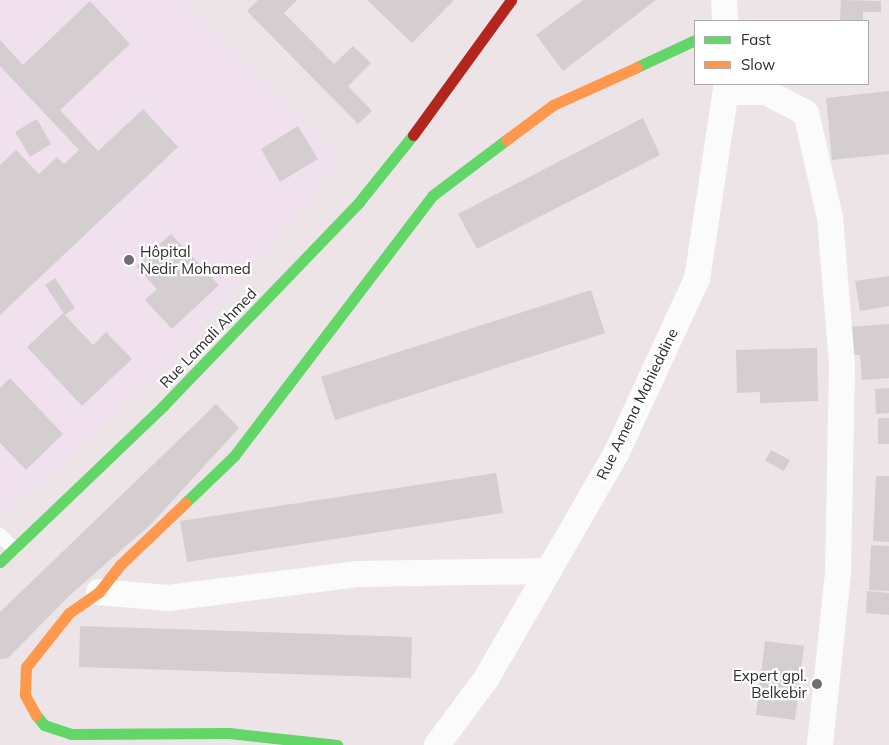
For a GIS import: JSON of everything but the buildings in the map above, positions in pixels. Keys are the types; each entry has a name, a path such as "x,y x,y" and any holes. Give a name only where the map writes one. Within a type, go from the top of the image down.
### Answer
{"street":[{"name":"Rue Lamali Ahmed","path":"0,562 163,406 359,202 439,103 511,0"},
{"path":"724,0 725,20"},
{"path":"337,745 229,733 71,734 44,724 25,694 26,667 69,614 99,592 120,565 234,456 433,194 553,105 694,40"},
{"path":"727,88 766,92 806,113 830,218 842,365 838,573 820,745"},
{"name":"Rue Amena Mahieddine","path":"437,745 486,678 616,454 697,279 727,88"},
{"path":"99,592 168,598 357,574 549,571"}],"lane":[{"path":"0,534 14,549"}],"shaded area":[{"name":"Hôpital Nedir Mohamed","path":"0,0 187,0 343,159 173,361 0,520"}],"traffic: fast":[{"path":"637,67 694,40"},
{"path":"0,562 163,406 359,202 413,135"},
{"path":"185,503 234,456 433,195 506,140"},
{"path":"36,715 44,725 71,734 229,733 337,745"}],"traffic: slow":[{"path":"506,140 553,105 637,67"},
{"path":"36,715 25,695 26,667 69,613 99,592 120,565 185,503"}],"traffic: jam":[{"path":"413,135 511,0"}],"place":[{"name":"Hôpital Nedir Mohamed","path":"129,260"},
{"name":"Expert gpl. Belkebir","path":"817,684"}]}
